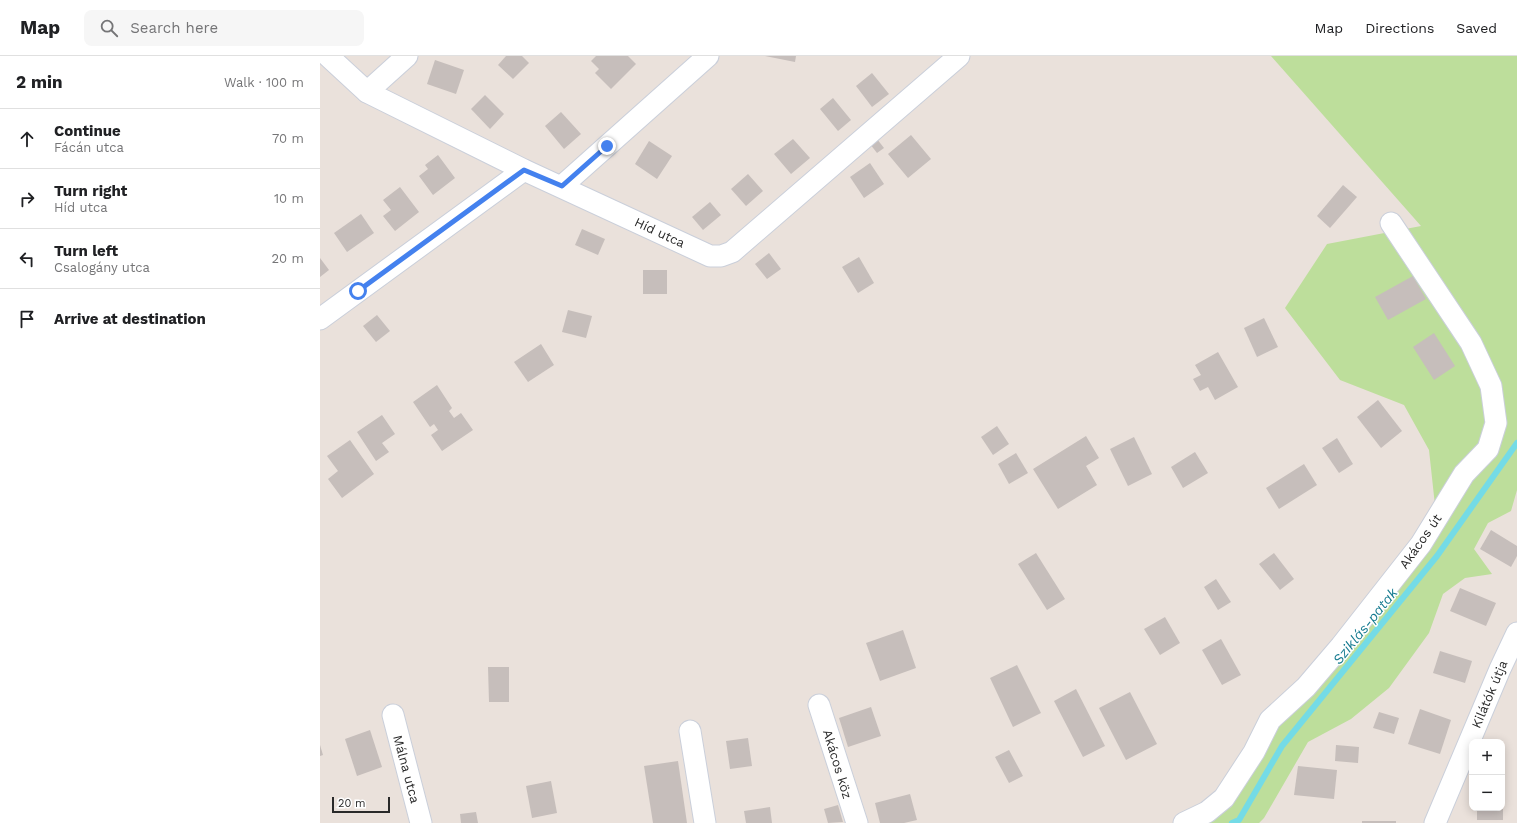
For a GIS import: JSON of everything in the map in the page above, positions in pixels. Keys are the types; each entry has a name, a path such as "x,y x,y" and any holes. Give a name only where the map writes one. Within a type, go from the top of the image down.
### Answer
{"street":[{"name":"Híd utca","path":"328,56 367,92 524,170 562,186 710,256 721,256 732,252 959,56"},
{"path":"367,92 407,56"},
{"path":"562,186 708,56"},
{"path":"320,319 524,170"},
{"name":"Akácos út","path":"1184,823 1207,812 1224,798 1254,752 1270,720 1306,687 1341,646 1421,544 1464,474 1488,449 1496,423 1491,386 1471,343 1391,223"},
{"name":"Kilátók útja","path":"1435,823 1500,669 1517,633"},
{"name":"Akácos köz","path":"819,705 857,823"},
{"name":"Málna utca","path":"393,716 421,823"},
{"path":"690,731 706,823"}],"green space":[{"path":"1271,56 1517,56 1517,490 1511,511 1488,523 1474,549 1492,574 1465,578 1443,594 1429,633 1389,688 1351,719 1308,742 1264,818 1259,823 1202,823 1279,724 1438,533 1429,450 1404,405 1340,380 1285,308 1327,244 1421,226"}],"building":[{"path":"506,56 522,56 529,63 513,79 498,65"},
{"path":"596,56 628,56 636,64 611,89 595,73 599,69 591,61"},
{"path":"765,56 796,56 795,62"},
{"path":"435,60 464,70 456,94 427,84"},
{"path":"872,73 889,94 872,107 856,86"},
{"path":"485,95 504,114 490,129 471,109"},
{"path":"833,98 851,120 838,131 820,109"},
{"path":"561,112 581,134 564,149 545,126"},
{"path":"911,135 931,159 908,178 888,154"},
{"path":"793,139 810,158 791,174 774,154"},
{"path":"877,139 884,148 877,153 870,144"},
{"path":"649,141 672,156 657,179 635,164"},
{"path":"438,155 455,178 433,195 419,176 428,169 425,165"},
{"path":"870,163 884,184 864,198 850,177"},
{"path":"748,174 763,191 746,206 731,189"},
{"path":"1343,185 1357,197 1330,228 1317,216"},
{"path":"400,187 419,212 395,231 383,216 391,210 383,200"},
{"path":"710,202 721,215 703,230 692,217"},
{"path":"361,214 374,233 347,252 334,233"},
{"path":"582,229 605,239 598,255 575,245"},
{"path":"769,253 781,269 767,279 755,264"},
{"path":"859,257 874,283 858,293 842,267"},
{"path":"320,258 329,270 320,277"},
{"path":"643,270 667,270 667,294 643,294"},
{"path":"1413,276 1426,299 1388,320 1375,297"},
{"path":"568,310 592,316 586,338 562,332"},
{"path":"377,315 390,331 376,342 363,326"},
{"path":"1264,318 1278,347 1257,357 1244,328"},
{"path":"1434,333 1455,366 1434,380 1413,347"},
{"path":"541,344 554,365 528,382 514,362"},
{"path":"1218,352 1238,387 1215,400 1208,387 1200,391 1193,379 1201,375 1195,365"},
{"path":"437,385 452,408 449,411 454,418 461,413 473,430 442,451 431,435 438,430 434,424 430,427 413,402"},
{"path":"1378,400 1402,431 1381,448 1357,417"},
{"path":"382,415 395,434 382,443 389,452 376,461 357,432"},
{"path":"997,426 1009,444 993,455 981,437"},
{"path":"1086,436 1099,458 1086,466 1097,485 1058,509 1033,469"},
{"path":"1134,437 1152,474 1128,486 1110,449"},
{"path":"1337,438 1353,464 1339,473 1322,448"},
{"path":"350,440 374,474 342,498 328,479 338,471 327,456"},
{"path":"1195,452 1208,473 1183,488 1171,467"},
{"path":"1016,453 1028,473 1009,484 998,464"},
{"path":"1304,464 1317,485 1279,509 1266,488"},
{"path":"1491,530 1517,546 1517,556 1511,567 1480,549"},
{"path":"1036,553 1065,599 1047,610 1018,564"},
{"path":"1274,553 1294,579 1280,590 1259,564"},
{"path":"1216,579 1231,602 1218,610 1204,587"},
{"path":"1460,588 1496,603 1486,626 1450,611"},
{"path":"1165,617 1180,643 1160,655 1144,629"},
{"path":"903,630 916,668 880,681 866,643"},
{"path":"1221,639 1241,675 1222,685 1202,650"},
{"path":"1440,651 1472,661 1465,683 1433,673"},
{"path":"1017,665 1041,713 1013,727 990,678"},
{"path":"488,667 509,667 509,702 489,702"},
{"path":"1076,689 1105,746 1083,757 1054,701"},
{"path":"1130,692 1157,744 1126,760 1099,708"},
{"path":"871,707 881,736 848,747 839,718"},
{"path":"1420,709 1451,720 1440,754 1408,744"},
{"path":"1379,712 1399,718 1394,734 1373,728"},
{"path":"370,730 382,767 357,776 345,739"},
{"path":"748,738 752,766 730,769 726,741"},
{"path":"320,745 323,755 320,756"},
{"path":"1336,745 1359,747 1358,763 1335,761"},
{"path":"1009,750 1023,776 1009,783 995,757"},
{"path":"678,761 687,823 653,823 644,766"},
{"path":"1298,766 1337,770 1334,799 1294,795"},
{"path":"551,781 557,813 532,818 526,786"},
{"path":"910,794 917,820 904,823 880,823 875,803"},
{"path":"838,805 843,822 828,823 824,809"},
{"path":"770,807 772,823 746,823 744,811"},
{"path":"1477,811 1503,811 1503,820 1477,820"},
{"path":"476,812 478,823 461,823 460,814"},
{"path":"1362,821 1396,821 1396,823 1362,823"}],"waterway":[{"name":"Sziklás-patak","path":"1232,823 1239,820 1282,746 1437,556 1517,443"}],"route":[{"path":"358,291 524,170 562,186 607,146"}]}
